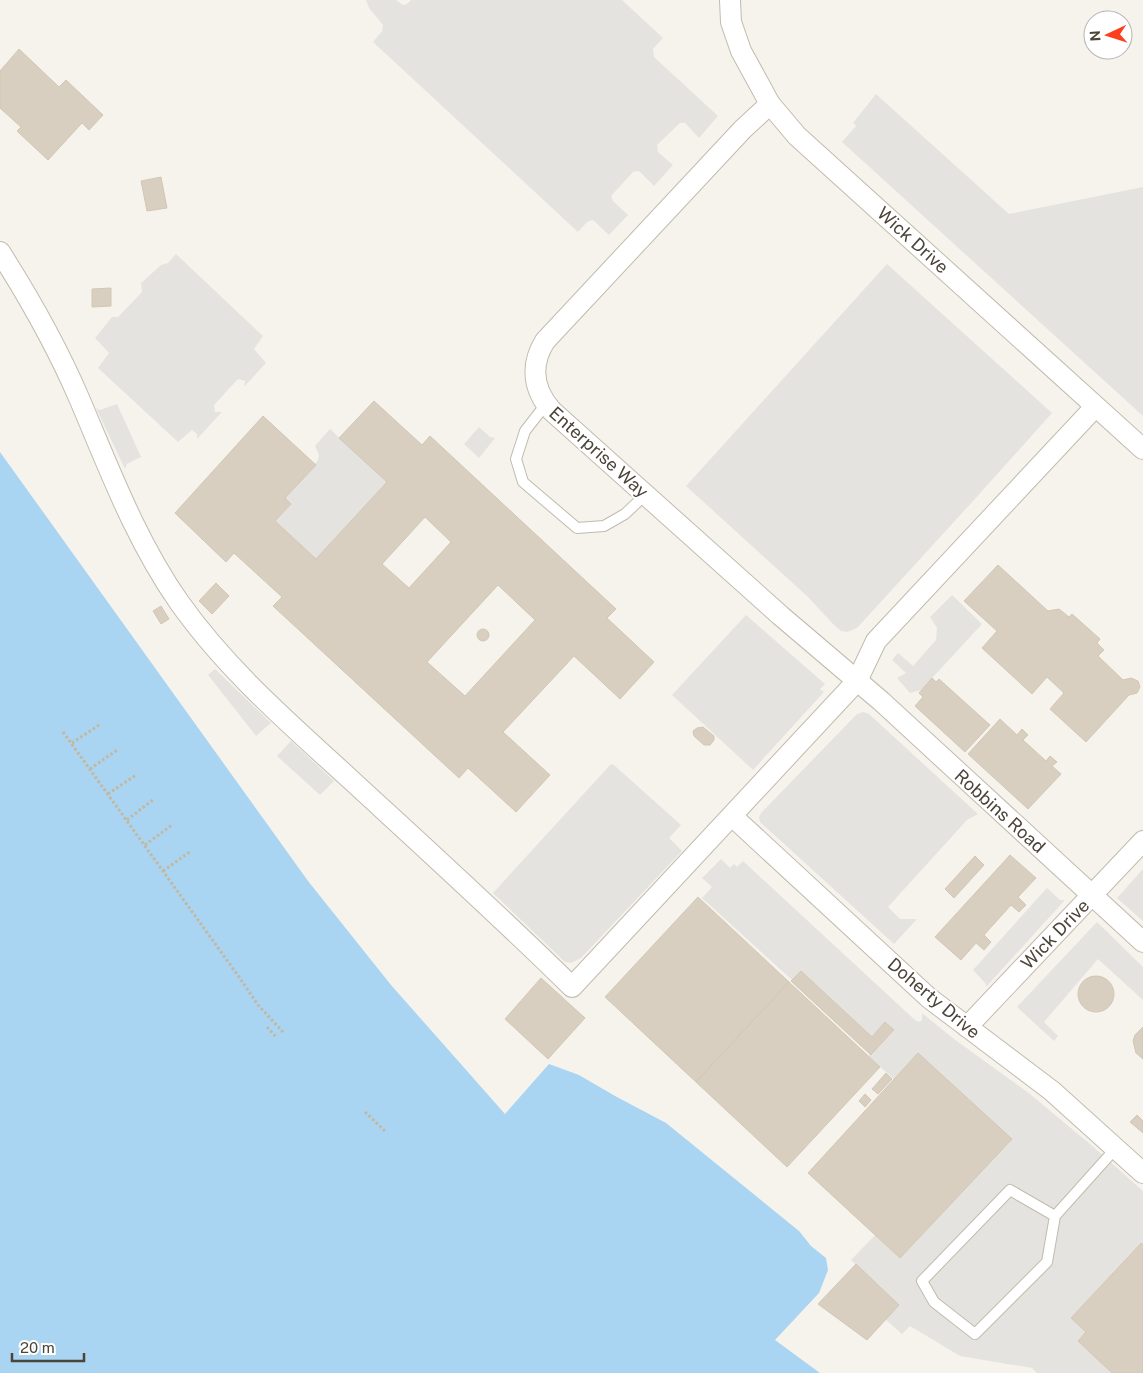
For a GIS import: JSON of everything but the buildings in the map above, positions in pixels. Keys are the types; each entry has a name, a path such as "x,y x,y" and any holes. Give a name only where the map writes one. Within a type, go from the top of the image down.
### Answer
{"street":[{"name":"Wick Drive","path":"730,0 731,22 741,51 770,104 797,136 1143,449"},
{"name":"Enterprise Way","path":"770,104 742,129 545,341 536,363 537,388 546,404 781,616 857,680"},
{"path":"0,252 38,315 63,363 121,498 144,546 189,616 227,661 268,704 525,940 572,986 857,680 876,641 1095,407"},
{"name":"Robbins Road","path":"857,680 1143,942"},
{"name":"Doherty Drive","path":"732,816 929,998 1052,1091 1143,1173"},
{"name":"Wick Drive","path":"967,1027 1143,841"}],"lane":[{"path":"546,404 525,431 516,459 523,482 576,528 604,526 625,514 646,494"},
{"path":"1055,1216 1010,1190 922,1281 934,1302 975,1334 1047,1262 1055,1216 1116,1148"}],"path":[{"path":"72,743 99,725"},
{"path":"63,732 240,977 258,1005 283,1032"},
{"path":"90,769 117,750"},
{"path":"108,794 136,775"},
{"path":"127,820 154,799"},
{"path":"145,845 172,825"},
{"path":"163,871 190,851"},
{"path":"266,1027 277,1038"},
{"path":"365,1112 386,1132"}],"shaded area":[{"path":"366,0 396,0 403,5 411,0 622,0 663,38 653,49 654,57 718,116 699,138 685,123 680,123 657,145 658,152 673,165 654,186 639,171 633,172 611,196 613,201 628,215 609,235 592,220 587,222 578,232 373,42 382,31 383,25 369,8"},
{"path":"876,94 1009,214 1143,187 1143,416 842,142 856,126 853,123"},
{"path":"176,254 263,336 254,349 266,363 244,387 245,381 238,379 214,405 215,412 222,412 197,439 197,434 192,430 178,442 98,368 109,353 95,338 112,317 118,317 142,292 141,283 161,265 168,263"},
{"path":"887,264 1052,413 857,628 847,632 841,631 832,623 808,597 686,486"},
{"path":"117,404 141,457 127,464 125,469 96,408 100,410"},
{"path":"479,427 490,437 495,438 479,458 464,444"},
{"path":"330,429 387,482 316,559 275,521 291,504 285,498 316,465 315,463 319,455 315,446"},
{"path":"952,595 982,624 921,690 910,693 897,678 906,673 892,660 898,653 913,666 936,640 937,628 930,617"},
{"path":"746,615 825,684 820,689 824,692 753,770 672,695"},
{"path":"215,669 271,723 256,736 208,675"},
{"path":"863,712 869,714 978,814 967,820 888,907 900,919 917,919 894,944 760,822 759,817 857,714"},
{"path":"291,741 334,781 320,795 277,756"},
{"path":"611,764 681,825 669,838 682,851 581,958 571,963 565,962 493,893"},
{"path":"721,859 730,868 734,864 737,867 743,861 915,1020 919,1022 922,1020 922,1013 954,1039 1030,1094 1143,1191 1143,1245 1140,1243 1071,1318 1086,1332 1078,1341 1112,1373 1037,1373 1032,1368 960,1356 910,1326 902,1334 885,1319 899,1305 851,1260 875,1235 900,1258 1011,1139 918,1053 894,1079 868,1056 872,1055 894,1031 886,1022 872,1037 801,971 792,980 702,898 712,887 702,878"},
{"path":"1143,869 1143,921 1117,898"},
{"path":"1047,888 1060,900 1065,900 986,987 986,984 973,970"},
{"path":"1097,922 1143,967 1143,1000 1098,959 1044,1022 1058,1036 1054,1041 1017,1007"}],"water":[{"path":"0,452 308,881 391,985 505,1114 549,1064 579,1075 666,1123 799,1231 811,1246 826,1258 828,1270 819,1293 775,1340 820,1373 0,1373"}]}
